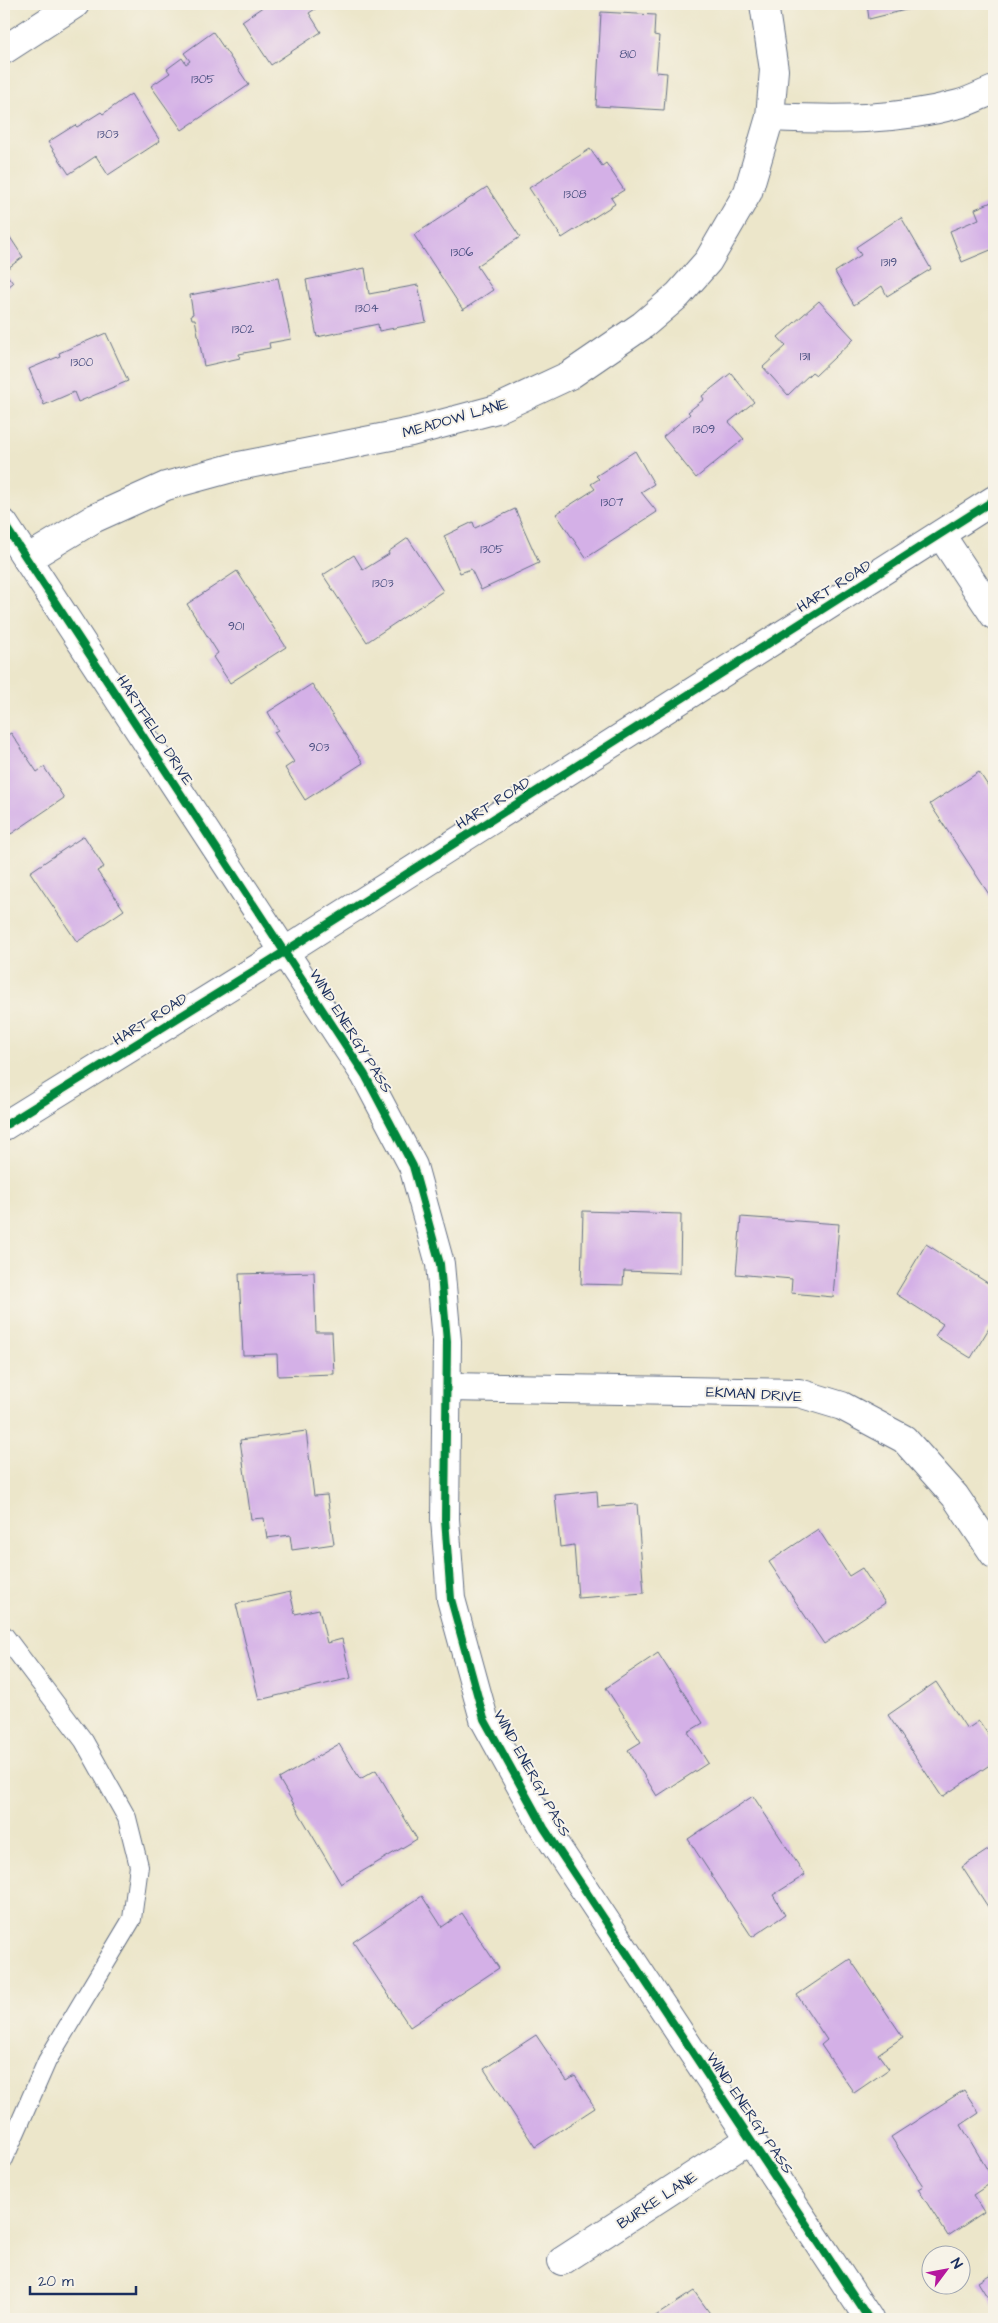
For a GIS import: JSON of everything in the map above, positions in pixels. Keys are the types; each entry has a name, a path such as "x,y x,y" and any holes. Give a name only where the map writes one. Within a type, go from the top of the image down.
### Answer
{"street":[{"path":"4,50 75,4"},
{"name":"MEADOW LANE","path":"27,559 95,518 166,486 239,466 411,432 497,409 570,375 643,325 678,295 708,262 748,192 770,117 774,70 764,4"},
{"path":"770,117 840,120 900,116 960,104 994,90"},
{"name":"HART ROAD","path":"4,1126 284,952 994,500"},
{"name":"HARTFIELD DRIVE","path":"4,524 284,952"},
{"path":"941,535 994,615"},
{"name":"WIND ENERGY PASS","path":"284,952 365,1075 413,1166 440,1264 448,1341 445,1519 451,1599 484,1719 544,1828 869,2319"},
{"name":"EKMAN DRIVE","path":"448,1387 799,1393 842,1406 904,1439 955,1496 994,1554"},
{"name":"BURKE LANE","path":"562,2261 750,2139"}],"lane":[{"path":"4,1635 84,1741 127,1818 139,1866 132,1919 47,2061 4,2159"}],"building":[{"path":"267,4 323,4 309,13 321,32 271,65 242,21"},
{"path":"867,4 930,4 869,19"},
{"path":"601,12 655,15 654,35 659,36 656,72 667,73 664,110 596,106"},
{"path":"213,32 249,85 182,130 151,86 170,73 167,69 182,58 186,64 190,61 184,53"},
{"path":"131,94 160,141 108,175 96,156 69,174 48,142 75,125 77,127 101,112 103,114"},
{"path":"590,149 602,166 606,163 624,190 611,198 615,204 562,238 529,188"},
{"path":"487,187 520,237 477,266 493,290 463,310 414,235"},
{"path":"994,201 994,253 993,249 962,262 950,231 979,219 975,209"},
{"path":"901,217 931,269 887,296 882,286 854,305 835,272 861,255 856,247"},
{"path":"4,228 23,257 4,271"},
{"path":"365,268 369,294 418,285 426,322 379,331 378,324 317,337 306,280"},
{"path":"4,271 13,283 4,290"},
{"path":"278,278 291,339 269,343 270,348 239,354 240,358 204,366 195,319 192,319 191,315 193,314 190,295"},
{"path":"819,301 854,339 816,375 812,372 788,395 763,367 786,346 778,337"},
{"path":"106,333 128,381 78,402 74,392 44,405 29,369 60,356 59,353"},
{"path":"731,373 754,402 729,422 744,439 696,478 663,437 690,414 688,412 704,399 702,396"},
{"path":"635,451 654,484 641,492 657,512 586,558 556,514 595,489 591,484 599,479 596,476"},
{"path":"515,509 539,563 481,590 471,569 460,573 444,536 473,522 475,528"},
{"path":"408,538 443,591 367,642 323,575 354,555 363,570 389,554 388,552"},
{"path":"237,571 286,647 230,683 213,657 218,653 187,604"},
{"path":"312,684 363,763 305,800 285,768 294,762 274,732 278,730 268,712"},
{"path":"11,733 37,772 44,767 64,798 11,834 4,823 4,737"},
{"path":"979,772 994,795 994,902 930,804"},
{"path":"84,836 104,867 97,871 124,910 77,942 30,872"},
{"path":"583,1211 681,1214 680,1273 624,1271 623,1285 581,1284"},
{"path":"741,1217 839,1224 833,1297 791,1293 792,1279 736,1274"},
{"path":"926,1244 994,1287 994,1320 971,1358 935,1336 943,1324 896,1294"},
{"path":"314,1272 316,1332 332,1332 334,1374 278,1376 277,1354 243,1355 239,1274"},
{"path":"306,1431 314,1496 327,1495 334,1544 292,1550 290,1535 267,1538 264,1518 251,1519 240,1440"},
{"path":"597,1491 598,1507 637,1504 644,1593 578,1598 574,1545 560,1547 555,1495"},
{"path":"818,1529 849,1576 862,1568 885,1603 824,1644 769,1562"},
{"path":"290,1592 295,1614 319,1609 327,1643 342,1639 351,1678 259,1700 236,1604"},
{"path":"658,1653 703,1723 688,1732 708,1763 657,1796 628,1750 641,1742 606,1688"},
{"path":"936,1682 967,1729 979,1721 994,1743 994,1762 942,1797 888,1715"},
{"path":"339,1744 360,1779 376,1770 417,1839 341,1884 279,1779"},
{"path":"753,1796 805,1875 773,1895 785,1915 752,1937 688,1839"},
{"path":"994,1846 994,1916 962,1867"},
{"path":"422,1896 442,1927 462,1913 499,1968 410,2027 353,1942"},
{"path":"850,1959 903,2037 878,2054 889,2069 854,2093 821,2045 827,2040 797,1995"},
{"path":"536,2035 567,2081 575,2076 595,2108 535,2147 484,2069"},
{"path":"964,2090 979,2113 961,2125 994,2181 973,2195 984,2212 948,2236 918,2189 923,2186 891,2137"},
{"path":"994,2272 994,2308 978,2282"},
{"path":"694,2291 714,2319 651,2319"}],"cycle path":[{"path":"4,1126 284,952 994,500"},
{"path":"4,524 365,1075 413,1166 440,1264 447,1341 445,1519 451,1599 484,1719 544,1828 869,2319"}]}
